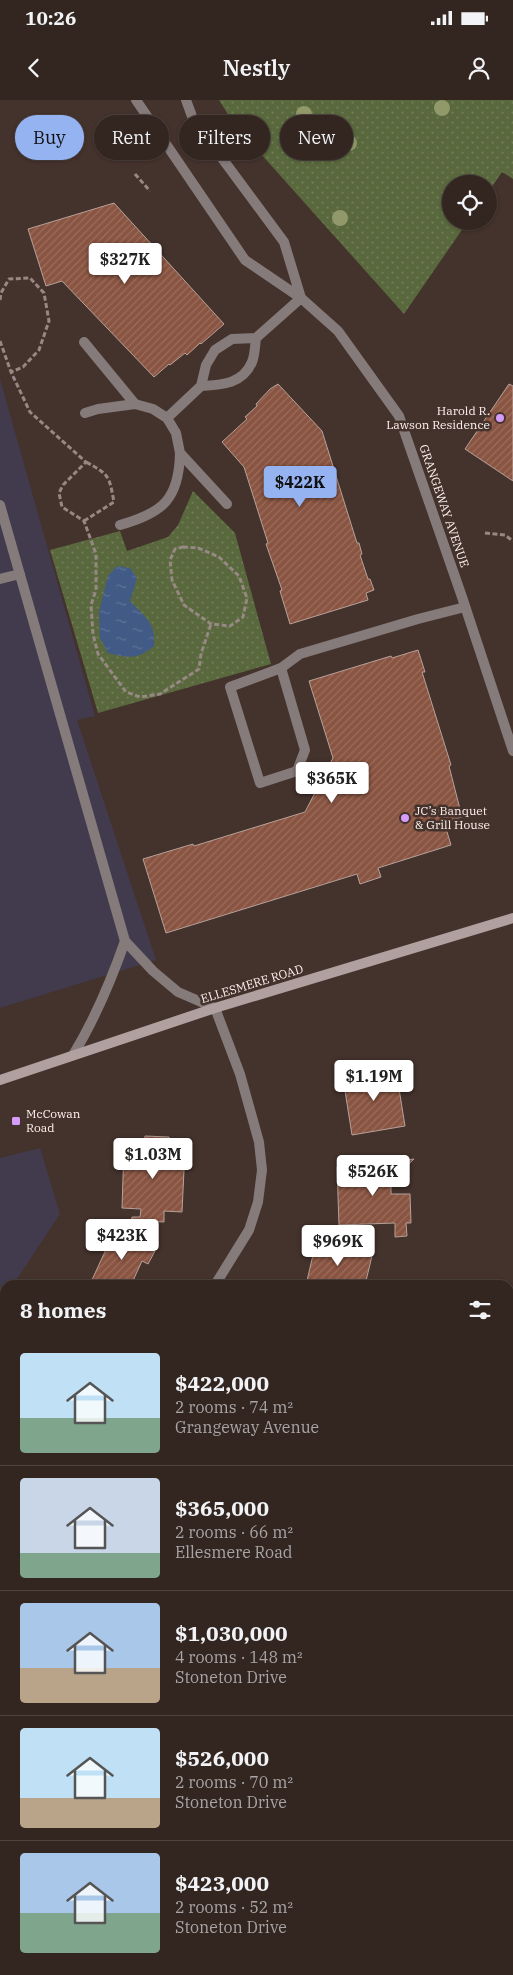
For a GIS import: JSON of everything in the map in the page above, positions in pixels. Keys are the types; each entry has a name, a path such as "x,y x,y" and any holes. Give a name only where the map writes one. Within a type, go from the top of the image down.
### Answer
{"main road":[{"name":"ELLESMERE ROAD","path":"0,1080 216,1008 513,918"}],"street":[{"name":"GRANGEWAY AVENUE","path":"136,100 245,260 301,298 338,331 399,416 513,751"},
{"path":"167,418 201,386 206,365 214,350 232,339 256,338 301,298 284,242 193,119 186,100"},
{"path":"201,386 227,384 243,376 253,361 256,338"},
{"path":"84,342 135,404"},
{"path":"84,413 98,409 135,404 152,409 167,418 176,433 180,453 180,470 176,486 160,508 145,517 120,525"},
{"path":"180,453 227,504"},
{"path":"0,506 125,941 152,971 178,992 216,1008 240,1074 259,1142 262,1170 258,1202 249,1230 218,1280"},
{"path":"0,578 20,574"},
{"path":"281,668 305,750 297,771 260,783 230,686 281,668 300,654 465,607"},
{"path":"73,1056 89,1029 102,1001 125,941"}],"path":[{"path":"135,174 150,191"},
{"path":"0,300 0,293 9,279 30,278 44,293 49,321 38,350 23,367 11,372"},
{"path":"0,342 11,372 30,412 86,462 105,472 111,485 114,502 84,521"},
{"path":"86,462 63,485 59,494 62,507 84,521 96,554 96,590 91,605 93,634 98,654 126,692 140,697 160,694 199,669 201,654 211,624"},
{"path":"485,533 505,535 513,541"},
{"path":"183,547 198,548 219,557 239,576 247,598 243,617 230,626 211,624 184,604 172,580 170,560 175,550 183,547"}],"shaded area":[{"path":"0,379 95,716 77,720 156,960 0,1008"},
{"path":"40,1148 60,1214 16,1280 0,1280 0,1158"}],"green space":[{"path":"219,100 513,100 513,179 502,172 497,179 497,175 442,175 442,230 462,230 404,314 266,160 270,160 270,115 228,115"},
{"path":"193,491 235,533 271,664 98,713 50,550 120,531 127,551 168,537 178,525"}],"water":[{"path":"117,566 130,568 137,578 130,601 145,616 151,626 154,638 154,646 142,654 132,657 108,653 100,638 99,612 108,576"}],"building":[{"path":"114,203 224,324 187,355 185,353 154,377 62,281 46,286 28,229"},
{"path":"278,384 322,431 357,543 359,543 362,554 360,555 374,590 366,593 368,600 290,624 280,591 282,590 266,544 268,543 244,467 222,442 247,419 245,417 257,406 256,404 270,389"},
{"name":"Harold R. Lawson Residence","path":"509,384 513,386 513,481 465,449"},
{"path":"418,650 425,672 422,672 451,765 449,766 462,817 444,822 451,845 378,868 381,877 360,884 357,874 166,933 143,859 193,844 194,846 305,812 333,758 309,681 391,656 392,658"},
{"path":"396,1070 405,1126 352,1135 343,1078"},
{"path":"145,1136 169,1137 169,1148 185,1149 182,1212 164,1211 164,1222 142,1221 142,1225 131,1225 132,1217 140,1217 141,1209 122,1208 124,1147 144,1148"},
{"path":"414,1159 396,1176 391,1176 391,1194 410,1194 411,1223 406,1223 407,1236 395,1237 395,1223 339,1225 337,1167 390,1165 390,1162"},
{"path":"115,1230 149,1246 148,1248 155,1251 148,1264 142,1261 133,1280 92,1280"},
{"path":"316,1242 372,1256 366,1280 307,1280"}],"place":[{"name":"Harold R. Lawson Residence","path":"500,418"},
{"name":"JC’s Banquet & Grill House","path":"405,818"},
{"name":"McCowan Road","path":"16,1121"}]}
